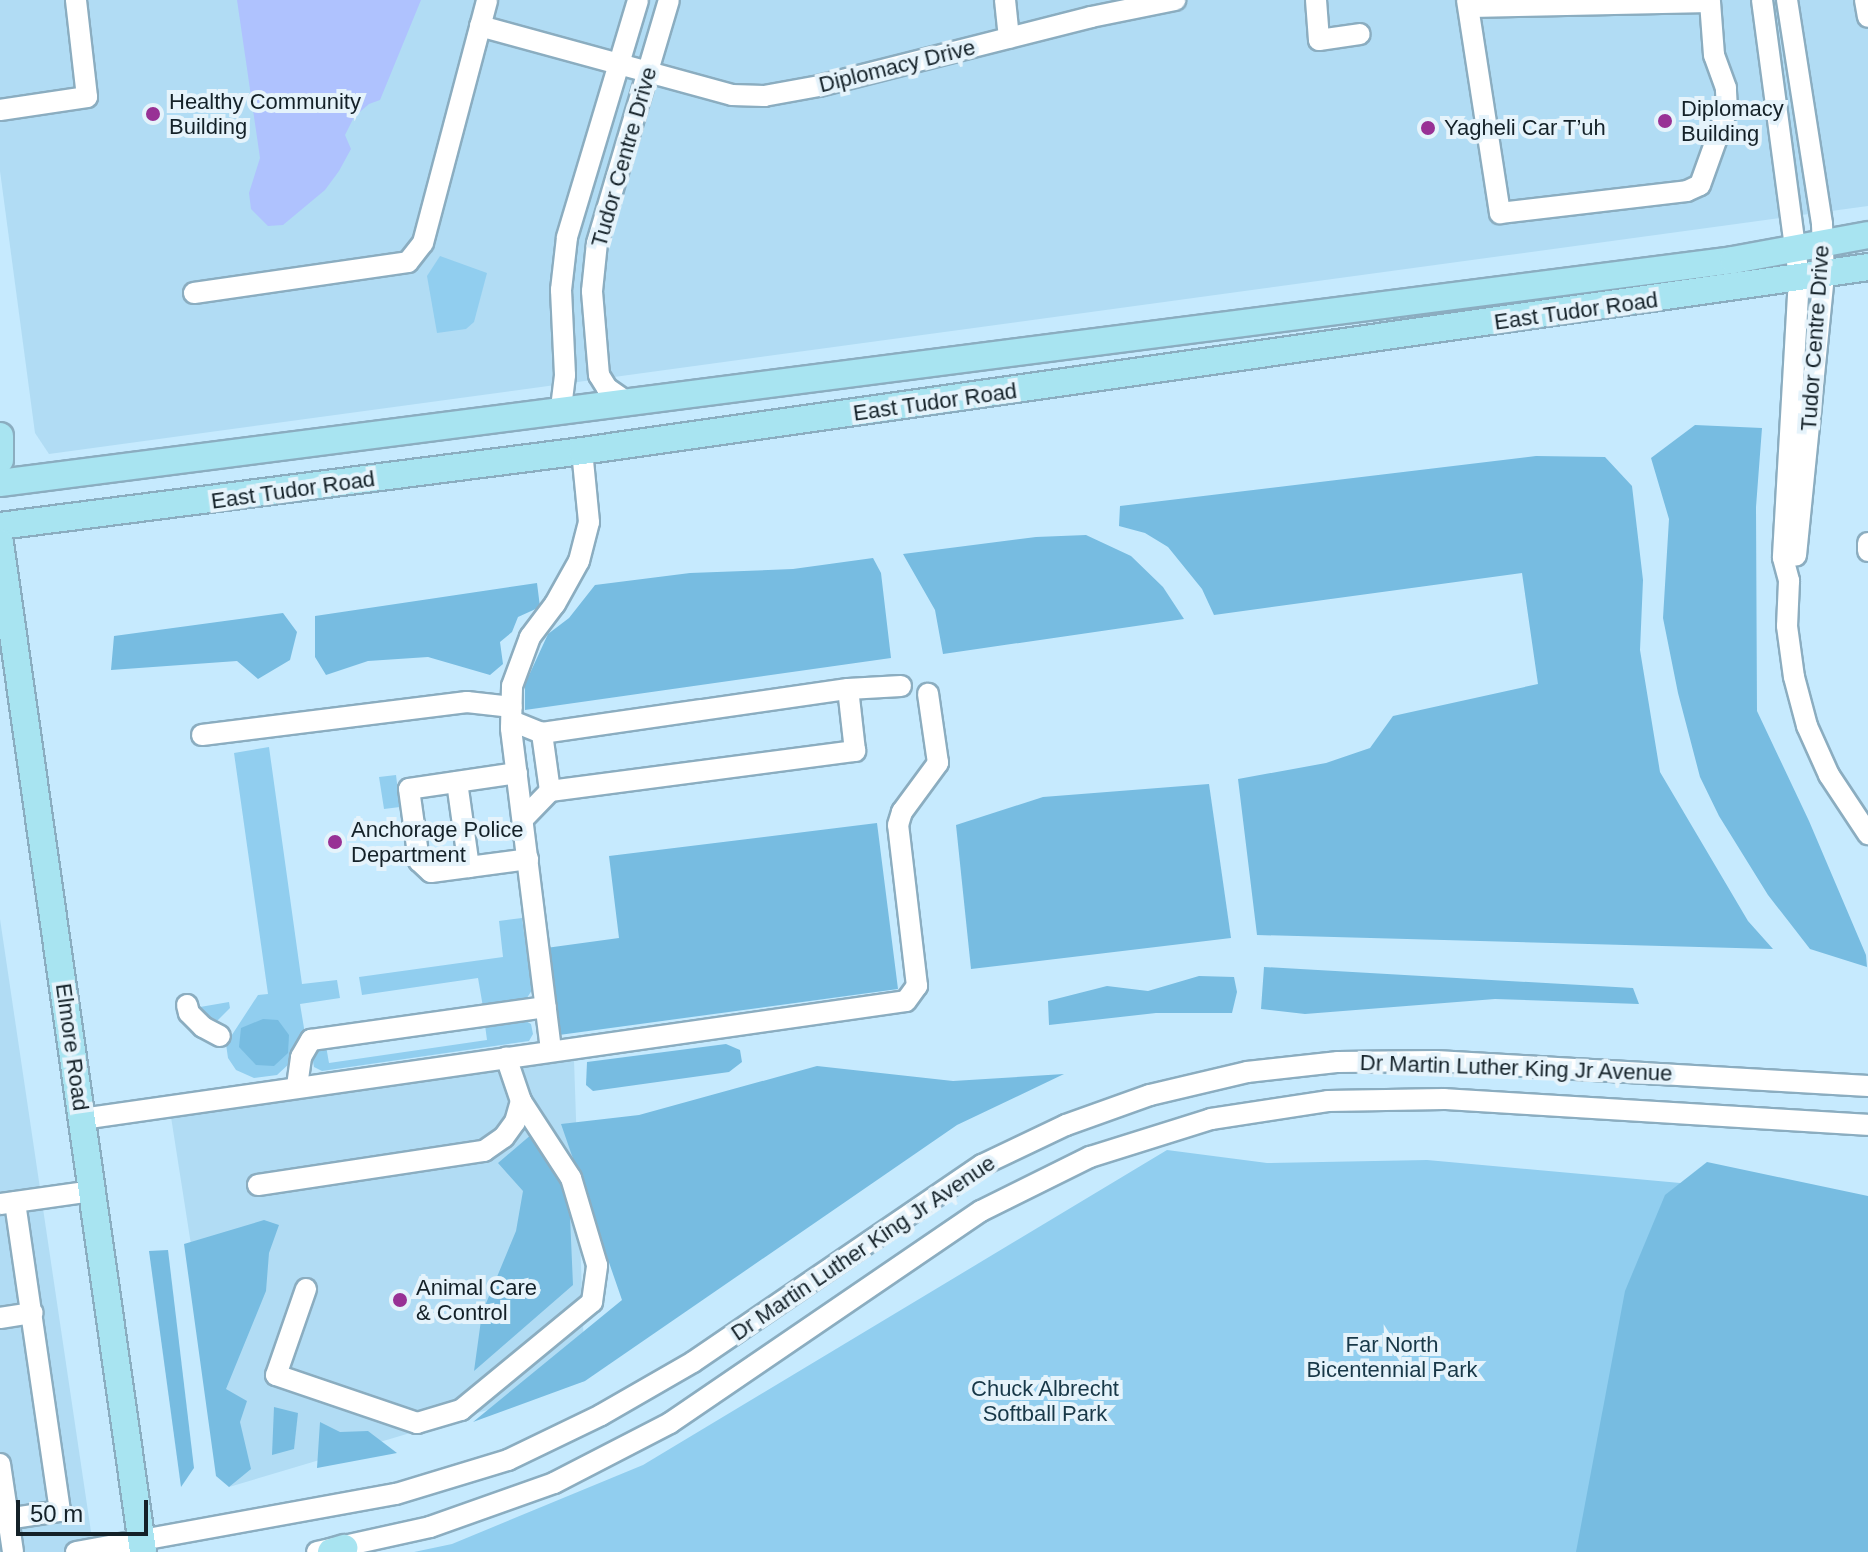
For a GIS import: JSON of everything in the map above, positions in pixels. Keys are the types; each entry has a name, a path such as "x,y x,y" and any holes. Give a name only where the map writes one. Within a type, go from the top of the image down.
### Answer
{"main road":[{"name":"East Tudor Road","path":"0,483 561,408 1733,260 1868,235"},
{"name":"East Tudor Road","path":"0,526 582,451 1868,267"},
{"path":"0,436 0,460"},
{"name":"Elmore Road","path":"0,543 8,654 82,1119 142,1546"}],"street":[{"path":"0,110 87,97 76,0"},
{"path":"194,293 408,262 423,243 487,0"},
{"name":"Tudor Centre Drive","path":"561,408 565,375 561,290 567,237 638,0"},
{"name":"Tudor Centre Drive","path":"624,400 607,388 599,375 592,291 597,243 669,0"},
{"path":"1005,0 1009,38"},
{"name":"Diplomacy Drive","path":"480,26 732,95 764,96 819,86 1009,38 1091,9 1175,0"},
{"path":"1316,0 1319,40 1360,34"},
{"name":"Tudor Centre Drive","path":"1762,0 1795,248 1811,276"},
{"name":"Tudor Centre Drive","path":"1787,0 1823,242 1811,276 1783,558 1789,581 1787,626 1794,677 1807,726 1829,775 1868,834"},
{"path":"1865,0 1868,17"},
{"path":"1710,2 1714,55 1726,88 1727,110 1700,185 1687,191 1500,213 1469,4 1710,2"},
{"path":"551,1050 517,773 512,686 530,637 555,604 579,561 589,522 582,451"},
{"path":"1868,543 1868,551"},
{"path":"202,735 467,702 512,714 542,733 848,689 901,686"},
{"path":"523,819 550,791 855,751 848,689"},
{"path":"82,1119 906,1001 917,986 898,825 902,812 938,763 928,694"},
{"path":"542,733 550,791"},
{"path":"517,773 409,789 419,861 431,872 528,859"},
{"path":"457,782 469,867"},
{"path":"187,1005 189,1013 203,1027 220,1036"},
{"path":"297,1086 301,1057 311,1040 546,1007"},
{"path":"306,1289 276,1375 417,1423 461,1410 592,1302 597,1265 571,1178 521,1101 506,1057"},
{"name":"Dr Martin Luther King Jr Avenue","path":"76,1552 142,1546 396,1494 508,1460 601,1415 693,1362 982,1165 1066,1125 1150,1095 1247,1072 1338,1062 1436,1061 1866,1086"},
{"name":"Dr Martin Luther King Jr Avenue","path":"317,1552 338,1550 430,1527 554,1483 670,1423 981,1211 1090,1157 1211,1119 1328,1101 1444,1099 1864,1125"},
{"path":"258,1185 484,1151 504,1137 515,1122 521,1101"},
{"path":"4,1519 60,1511 33,1313 8,1203 92,1191"},
{"path":"0,1318 33,1313"},
{"path":"0,1464 4,1519 13,1552"}],"shaded area":[{"path":"0,0 1868,0 1868,206 49,454 35,433 0,171"},
{"path":"237,0 421,0 380,100 369,104 354,117 345,135 351,149 339,171 325,190 283,225 268,226 251,209 249,193 260,158"},
{"path":"1695,425 1762,428 1756,507 1757,711 1809,821 1866,955 1867,967 1810,949 1768,895 1719,816 1700,777 1663,618 1669,519 1651,458"},
{"path":"1536,456 1605,457 1632,486 1643,580 1640,650 1660,772 1748,921 1773,949 1257,935 1238,779 1326,763 1370,748 1393,716 1538,684 1522,573 1214,615 1202,589 1168,547 1145,533 1119,526 1120,506"},
{"path":"1086,535 1131,556 1163,587 1184,619 943,654 935,610 903,554 1036,537"},
{"path":"873,558 881,573 891,658 525,710 525,684 548,634 569,618 595,585 690,573 793,569"},
{"path":"537,583 540,607 518,617 512,632 500,642 503,664 490,675 428,657 368,661 326,675 315,657 315,616"},
{"path":"283,613 297,632 290,660 258,679 237,661 111,670 114,636"},
{"path":"1209,784 1231,938 971,969 956,825 1043,797"},
{"path":"877,823 898,989 559,1035 546,948 619,938 609,856"},
{"path":"0,919 94,1552 0,1552"},
{"path":"1264,967 1633,988 1639,1004 1495,999 1305,1014 1261,1009"},
{"path":"1199,976 1234,977 1237,992 1232,1013 1156,1013 1049,1025 1048,1001 1107,986 1148,991"},
{"path":"263,1019 278,1020 289,1035 288,1053 274,1066 256,1065 239,1047 241,1028"},
{"path":"726,1044 740,1050 742,1062 729,1072 593,1091 586,1085 587,1062"},
{"path":"574,1060 585,1381 229,1487 171,1117"},
{"path":"817,1066 953,1081 1064,1074 957,1125 585,1381 473,1422 622,1300 561,1124 639,1115"},
{"path":"532,1134 569,1193 573,1285 474,1371 482,1313 516,1231 523,1191 498,1163"},
{"path":"1707,1162 1868,1196 1868,1552 1576,1552 1625,1291 1665,1195"},
{"path":"264,1220 279,1225 269,1253 266,1291 226,1389 247,1401 240,1422 251,1469 229,1487 216,1476 184,1244"},
{"path":"168,1250 194,1468 181,1487 149,1251"},
{"path":"274,1407 298,1413 294,1449 272,1455"},
{"path":"320,1422 340,1432 368,1431 397,1453 317,1468"}],"green space":[{"path":"440,256 487,273 474,322 466,329 437,333 427,276"},
{"path":"269,747 302,984 337,980 340,998 300,1004 305,1034 291,1062 277,1075 254,1078 236,1070 228,1058 226,1044 258,995 268,994 234,753"},
{"path":"396,775 400,807 384,809 379,777"},
{"path":"522,918 532,990 525,1001 483,1007 478,978 362,995 359,977 503,957 499,921"},
{"path":"229,1002 230,1008 217,1021 201,1013 200,1007"},
{"path":"524,1020 531,1024 533,1034 529,1041 322,1071 314,1067 312,1056 317,1047 326,1046 329,1063 487,1040 485,1025"},
{"name":"Far North Bicentennial Park","path":"1167,1150 1267,1163 1427,1160 1724,1187 1868,1552 414,1552 452,1544 643,1465"}],"place":[{"name":"Healthy Community Building","path":"153,114"},
{"name":"Diplomacy Building","path":"1665,121"},
{"name":"Yagheli Car T’uh","path":"1428,128"},
{"name":"Anchorage Police Department","path":"335,842"},
{"name":"Animal Care & Control","path":"400,1300"}],"park label":[{"name":"Chuck Albrecht Softball Park","path":"1045,1400"}]}
